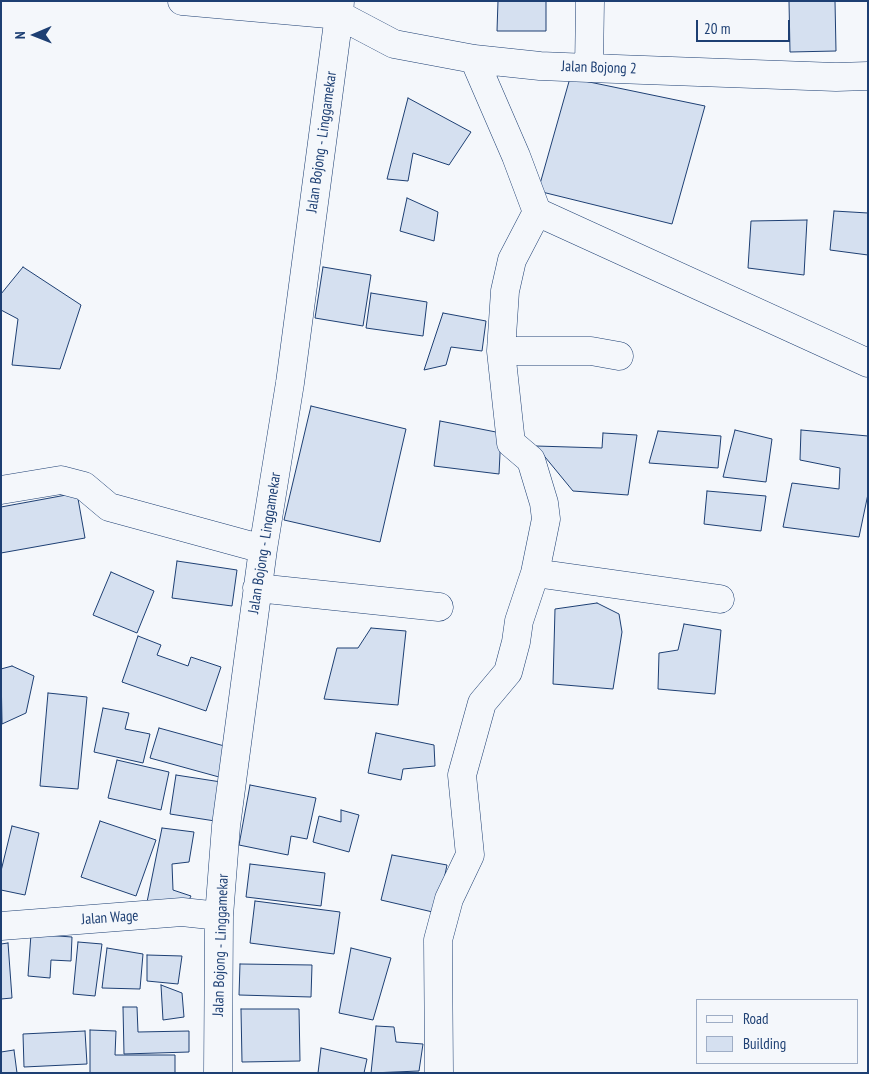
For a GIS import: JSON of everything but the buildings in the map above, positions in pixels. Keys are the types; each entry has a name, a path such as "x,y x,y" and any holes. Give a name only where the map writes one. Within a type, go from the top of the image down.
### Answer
{"street":[{"path":"182,1 340,8"},
{"path":"589,68 590,1"},
{"name":"Jalan Bojong 2","path":"340,8 394,44 474,59 540,66 836,77 868,76"},
{"name":"Jalan Bojong - Linggamekar","path":"218,1073 219,916 226,826 257,588 290,383 340,8"},
{"path":"474,59 516,156 537,212 868,363"},
{"path":"439,1073 438,940 449,898 470,856 462,775 482,703 508,672 519,621 535,573 546,519 544,504 531,460 511,443 501,351 505,291 512,260 537,212"},
{"path":"501,351 591,351 619,356"},
{"path":"1,490 61,480 84,486 108,508 263,549"},
{"path":"535,573 720,599"},
{"path":"257,588 439,607"},
{"name":"Jalan Wage","path":"1,926 182,912 219,916"}]}
